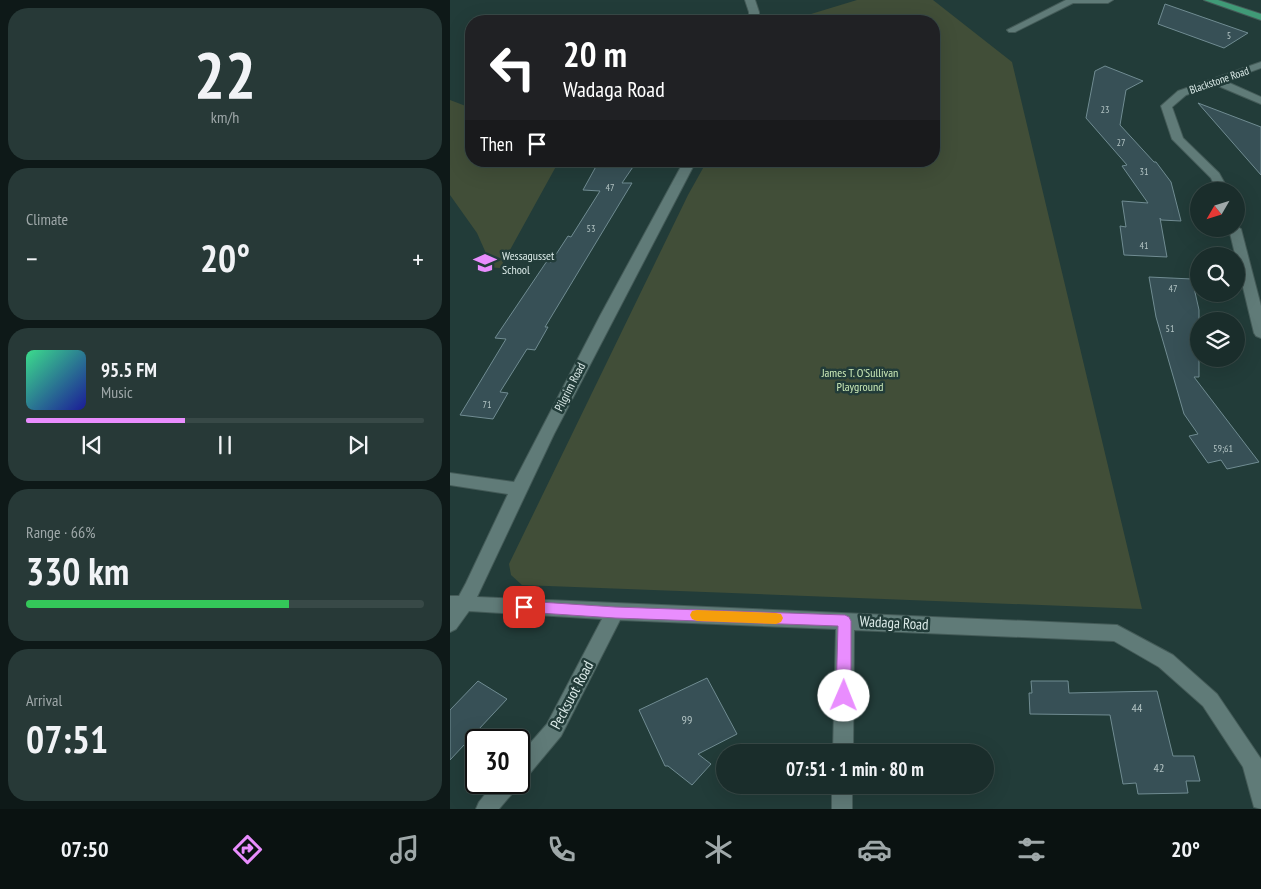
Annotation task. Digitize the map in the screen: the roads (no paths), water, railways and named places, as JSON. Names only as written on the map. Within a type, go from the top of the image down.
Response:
[{"type":"main road","points":[[1209,0],[1261,17]]},
{"type":"street","points":[[750,0],[754,15]]},
{"type":"street","points":[[1012,30],[1071,1],[1078,0]]},
{"type":"street","points":[[1082,0],[1108,0]]},
{"type":"street","name":"Blackstone Road","points":[[1220,182],[1179,140],[1169,121],[1166,106],[1182,93],[1261,65]]},
{"type":"street","points":[[1216,80],[1261,101]]},
{"type":"street","name":"Pilgrim Road","points":[[450,624],[458,603],[620,289],[687,167]]},
{"type":"street","points":[[1237,238],[1261,332]]},
{"type":"street","points":[[450,479],[518,488]]},
{"type":"street","name":"Wadaga Road","points":[[458,603],[615,612],[1117,633],[1166,661],[1210,700],[1256,769],[1261,800]]},
{"type":"street","name":"Pecksuot Road","points":[[530,758],[554,730],[615,612]]},
{"type":"street","points":[[842,744],[845,621]]},
{"type":"street","points":[[486,809],[499,794]]},
{"type":"street","points":[[842,794],[842,809]]},
{"type":"place","name":"Wessagusset School","points":[[485,263]]},
{"type":"park label","name":"James T. O'Sullivan Playground","points":[[860,380]]}]
